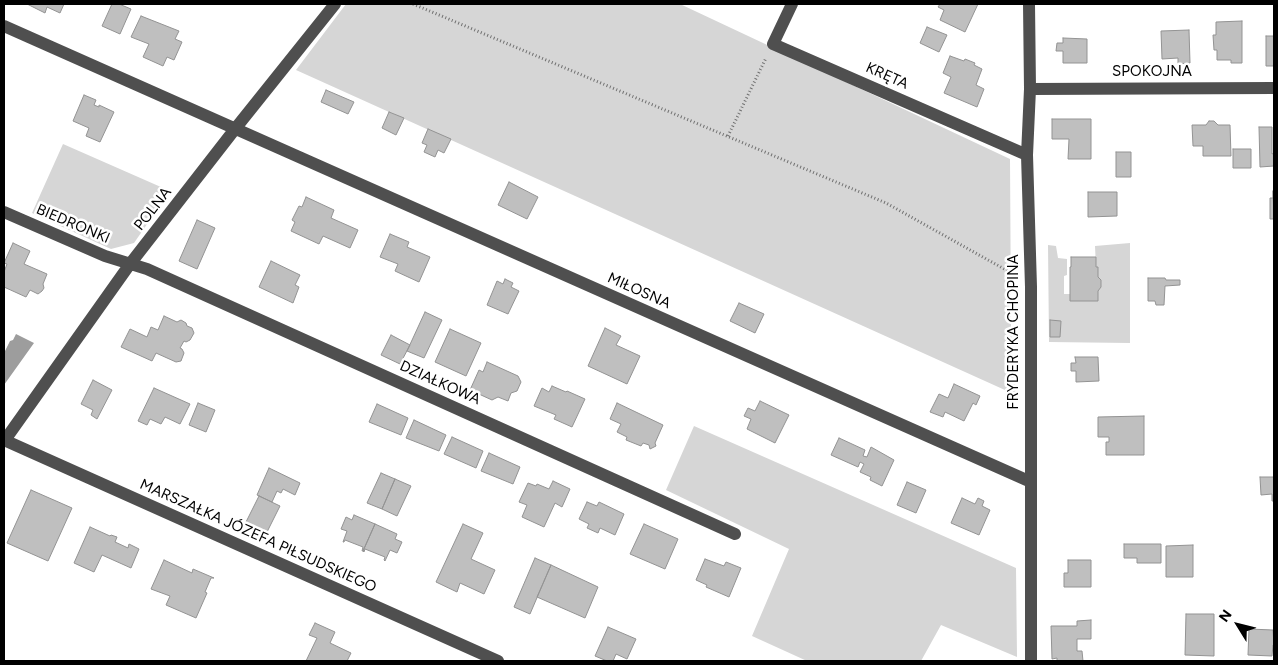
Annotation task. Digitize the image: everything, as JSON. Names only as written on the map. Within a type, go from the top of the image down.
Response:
[{"type":"street","name":"POLNA","points":[[4,440],[130,264],[335,4]]},
{"type":"street","points":[[773,44],[792,4]]},
{"type":"street","name":"FRYDERYKA CHOPINA","points":[[1029,4],[1030,89],[1027,155],[1031,282],[1031,661]]},
{"type":"street","name":"MIŁOSNA","points":[[4,26],[1031,482]]},
{"type":"street","name":"KRĘTA","points":[[773,44],[1027,155]]},
{"type":"street","name":"SPOKOJNA","points":[[1030,89],[1274,88]]},
{"type":"street","name":"BIEDRONKI","points":[[4,212],[106,256],[130,264]]},
{"type":"street","name":"DZIAŁKOWA","points":[[130,264],[165,277],[736,534]]},
{"type":"street","name":"MARSZAŁKA JÓZEFA PIŁSUDSKIEGO","points":[[4,440],[498,661]]},
{"type":"path","points":[[413,4],[886,203],[1026,281],[1031,282]]},
{"type":"path","points":[[728,136],[773,44]]},
{"type":"shaded area","points":[[346,4],[680,4],[1010,159],[1011,328],[1016,395],[296,70]]},
{"type":"shaded area","points":[[63,144],[170,191],[134,243],[111,249],[32,213]]},
{"type":"shaded area","points":[[1130,243],[1130,343],[1049,342],[1048,245],[1056,246],[1058,258],[1067,259],[1067,275],[1064,276],[1064,294],[1070,294],[1070,301],[1098,301],[1101,280],[1098,277],[1098,267],[1096,267],[1095,246]]},
{"type":"shaded area","points":[[16,334],[34,343],[4,385],[4,353]]},
{"type":"shaded area","points":[[694,426],[1016,568],[1017,657],[941,625],[921,661],[807,661],[752,636],[789,549],[666,490]]},
{"type":"building","points":[[27,4],[64,4],[60,13],[47,7],[45,13]]},
{"type":"building","points":[[112,4],[119,4],[131,9],[120,34],[102,26]]},
{"type":"building","points":[[940,4],[978,4],[965,32],[940,20],[944,10],[938,7]]},
{"type":"building","points":[[141,16],[179,31],[175,39],[182,42],[174,60],[167,57],[163,66],[143,57],[149,44],[131,37]]},
{"type":"building","points":[[1242,21],[1242,63],[1231,63],[1231,60],[1217,60],[1217,50],[1214,50],[1213,35],[1216,35],[1216,22]]},
{"type":"building","points":[[927,27],[947,35],[939,52],[920,43]]},
{"type":"building","points":[[1189,30],[1190,63],[1178,64],[1178,58],[1162,59],[1161,31]]},
{"type":"building","points":[[1266,36],[1274,36],[1274,66],[1266,66]]},
{"type":"building","points":[[1063,38],[1087,39],[1087,63],[1063,63],[1063,51],[1056,51],[1057,43],[1063,43]]},
{"type":"building","points":[[950,56],[975,63],[974,65],[982,69],[976,85],[984,89],[977,107],[944,93],[951,77],[943,73]]},
{"type":"building","points":[[326,90],[354,102],[348,114],[321,102]]},
{"type":"building","points":[[84,95],[96,100],[94,105],[99,107],[99,105],[114,112],[100,142],[86,136],[89,128],[73,121]]},
{"type":"building","points":[[389,112],[404,118],[396,135],[382,128]]},
{"type":"building","points":[[1052,119],[1091,119],[1091,159],[1068,159],[1069,139],[1052,139]]},
{"type":"building","points":[[1209,121],[1214,121],[1218,125],[1230,125],[1231,156],[1203,156],[1203,146],[1193,146],[1192,125],[1206,125]]},
{"type":"building","points":[[1259,127],[1272,127],[1274,166],[1260,167]]},
{"type":"building","points":[[428,129],[451,139],[444,153],[438,150],[435,157],[424,152],[427,145],[422,143]]},
{"type":"building","points":[[1233,149],[1251,149],[1251,168],[1233,168]]},
{"type":"building","points":[[1116,152],[1131,152],[1131,177],[1116,177]]},
{"type":"building","points":[[509,182],[538,197],[527,219],[498,205]]},
{"type":"building","points":[[1273,191],[1274,219],[1270,219],[1270,198],[1273,198]]},
{"type":"building","points":[[1088,192],[1117,192],[1117,216],[1088,217]]},
{"type":"building","points":[[306,197],[334,210],[331,218],[358,230],[350,248],[323,236],[319,244],[291,231],[295,222],[292,220],[299,206],[302,207]]},
{"type":"building","points":[[197,220],[215,228],[197,269],[179,261]]},
{"type":"building","points":[[390,234],[409,242],[407,247],[430,257],[419,282],[395,271],[398,264],[380,257]]},
{"type":"building","points":[[13,243],[30,251],[24,264],[47,274],[43,284],[44,288],[38,294],[30,290],[26,297],[4,287],[4,272],[7,264],[4,263]]},
{"type":"building","points":[[1071,257],[1096,257],[1098,277],[1101,280],[1098,301],[1070,301]]},
{"type":"building","points":[[271,261],[300,275],[295,285],[299,287],[293,303],[259,287]]},
{"type":"building","points":[[1148,278],[1180,280],[1180,285],[1165,286],[1164,305],[1156,305],[1155,301],[1148,301]]},
{"type":"building","points":[[505,279],[513,283],[511,287],[519,291],[508,314],[487,305],[497,281],[503,284]]},
{"type":"building","points":[[739,303],[764,314],[755,333],[730,321]]},
{"type":"building","points":[[425,312],[442,320],[424,358],[407,351]]},
{"type":"building","points":[[164,316],[177,322],[181,320],[192,328],[194,333],[190,340],[184,341],[180,348],[184,353],[181,361],[176,362],[156,353],[152,361],[121,347],[130,329],[147,337],[151,327],[158,330]]},
{"type":"building","points":[[1050,320],[1061,321],[1060,337],[1050,337]]},
{"type":"building","points":[[605,328],[621,336],[616,345],[640,356],[627,384],[588,366]]},
{"type":"building","points":[[450,329],[481,343],[466,376],[435,362]]},
{"type":"building","points":[[391,335],[410,345],[400,364],[381,355]]},
{"type":"building","points":[[1075,357],[1098,357],[1099,381],[1076,382],[1076,371],[1071,371],[1071,363],[1076,363]]},
{"type":"building","points":[[487,362],[518,376],[521,382],[517,391],[511,393],[508,401],[498,397],[492,400],[470,390],[479,370],[483,372]]},
{"type":"building","points":[[93,380],[112,390],[97,419],[91,415],[93,410],[81,404]]},
{"type":"building","points":[[954,384],[980,396],[976,405],[973,403],[964,421],[945,412],[943,417],[930,412],[939,394],[948,398]]},
{"type":"building","points":[[552,386],[585,399],[572,427],[554,419],[556,415],[534,406],[542,388],[549,392]]},
{"type":"building","points":[[154,388],[190,404],[180,424],[165,417],[161,424],[150,419],[147,425],[138,421]]},
{"type":"building","points":[[760,401],[789,415],[775,443],[747,429],[751,419],[744,416],[748,408],[755,411]]},
{"type":"building","points":[[198,403],[215,410],[206,432],[189,425]]},
{"type":"building","points":[[617,403],[663,425],[655,443],[656,446],[650,449],[649,445],[643,443],[641,446],[626,440],[627,437],[617,432],[621,424],[610,419]]},
{"type":"building","points":[[377,404],[408,418],[401,435],[369,422]]},
{"type":"building","points":[[1144,416],[1144,455],[1106,455],[1106,442],[1109,442],[1109,437],[1098,437],[1098,417]]},
{"type":"building","points":[[414,420],[446,435],[439,451],[406,438]]},
{"type":"building","points":[[452,437],[483,451],[476,468],[444,454]]},
{"type":"building","points":[[839,438],[865,450],[863,456],[867,457],[871,447],[894,460],[882,486],[870,480],[871,477],[860,472],[864,464],[860,462],[858,467],[831,455]]},
{"type":"building","points":[[489,453],[520,467],[513,484],[481,471]]},
{"type":"building","points":[[269,468],[300,483],[295,495],[283,489],[281,493],[277,491],[272,502],[257,495]]},
{"type":"building","points":[[381,473],[395,479],[382,509],[367,503]]},
{"type":"building","points":[[1260,477],[1274,477],[1274,501],[1272,501],[1272,494],[1261,495]]},
{"type":"building","points":[[395,479],[411,486],[397,516],[382,509]]},
{"type":"building","points":[[553,481],[570,489],[562,507],[555,503],[544,527],[522,517],[527,505],[519,502],[528,483],[536,486],[537,484],[549,489]]},
{"type":"building","points":[[907,482],[926,490],[916,513],[897,505]]},
{"type":"building","points":[[31,490],[72,508],[48,561],[7,543]]},
{"type":"building","points":[[259,496],[280,506],[266,534],[245,524]]},
{"type":"building","points":[[962,498],[975,504],[978,498],[984,501],[982,506],[990,510],[979,535],[951,523]]},
{"type":"building","points":[[587,502],[597,506],[599,502],[624,514],[615,535],[600,528],[598,533],[587,528],[589,524],[579,519]]},
{"type":"building","points":[[354,515],[375,524],[363,551],[363,547],[345,540],[343,542],[347,531],[341,529],[346,517],[352,520]]},
{"type":"building","points":[[375,524],[397,534],[395,539],[402,542],[397,553],[390,550],[385,561],[385,557],[365,549],[363,551]]},
{"type":"building","points":[[463,524],[483,533],[471,559],[495,570],[484,594],[460,583],[457,592],[436,582]]},
{"type":"building","points":[[644,524],[678,539],[665,569],[630,554]]},
{"type":"building","points":[[90,527],[117,537],[115,542],[128,548],[129,544],[139,549],[131,568],[102,555],[94,572],[74,563]]},
{"type":"building","points":[[1124,544],[1161,544],[1161,563],[1137,563],[1137,558],[1124,558]]},
{"type":"building","points":[[1193,545],[1193,577],[1166,577],[1166,546]]},
{"type":"building","points":[[535,558],[551,565],[530,614],[514,607]]},
{"type":"building","points":[[705,559],[724,566],[726,562],[741,568],[729,597],[706,587],[707,585],[696,580]]},
{"type":"building","points":[[164,560],[192,573],[193,569],[214,578],[211,578],[205,592],[207,593],[196,618],[166,605],[170,596],[151,589]]},
{"type":"building","points":[[1068,560],[1091,560],[1091,587],[1064,587],[1064,573],[1068,573]]},
{"type":"building","points":[[551,565],[598,587],[585,618],[537,597]]},
{"type":"building","points":[[1186,614],[1214,614],[1214,656],[1185,655]]},
{"type":"building","points":[[1091,620],[1091,639],[1077,639],[1077,651],[1082,651],[1083,661],[1057,661],[1057,658],[1052,659],[1051,626],[1077,626],[1077,621]]},
{"type":"building","points":[[315,623],[335,632],[330,643],[351,653],[347,661],[306,661],[317,638],[309,635]]},
{"type":"building","points":[[608,627],[636,639],[627,659],[616,654],[613,661],[607,661],[595,656]]},
{"type":"building","points":[[1249,629],[1273,630],[1274,645],[1272,656],[1248,655]]}]
